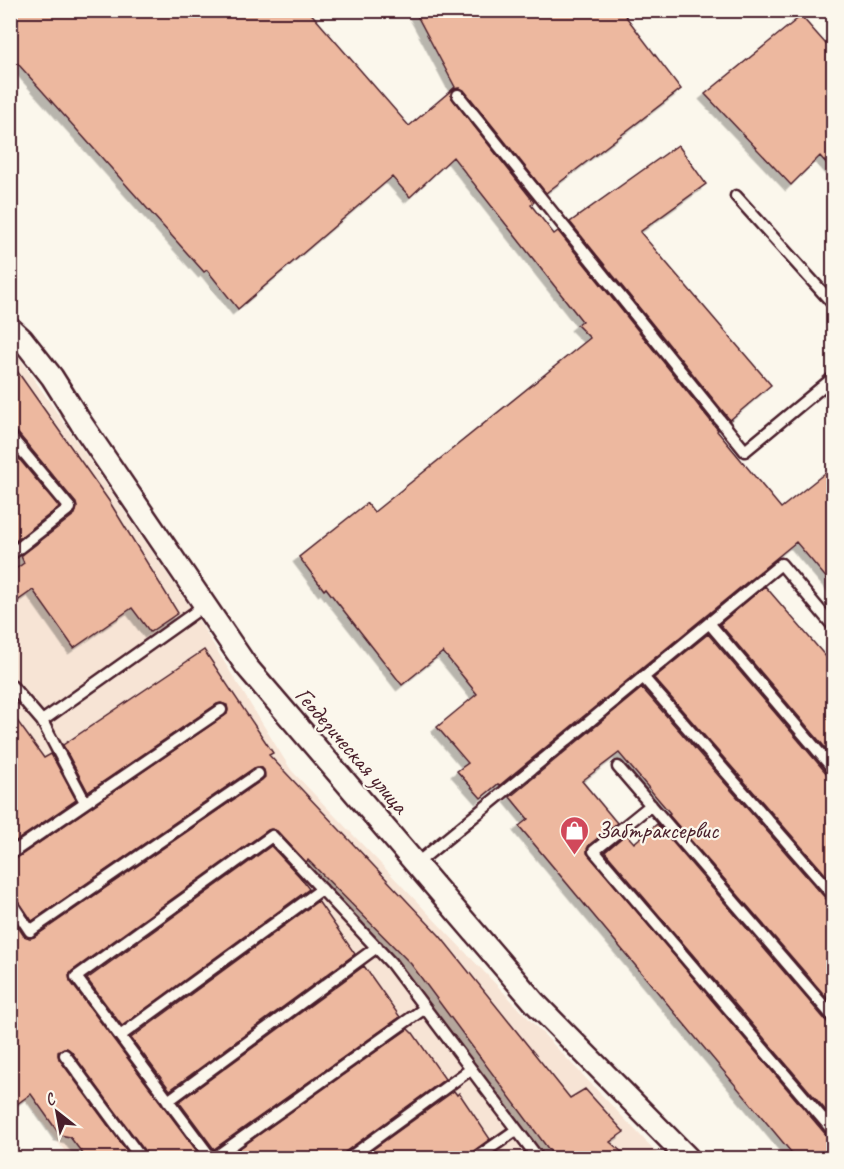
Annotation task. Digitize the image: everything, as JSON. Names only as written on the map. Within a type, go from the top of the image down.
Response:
[{"type":"street","name":"Геодезическая улица","points":[[16,333],[52,377],[247,667],[535,1003],[688,1158]]},
{"type":"lane","points":[[458,95],[745,451],[834,377]]},
{"type":"lane","points":[[736,196],[834,305]]},
{"type":"lane","points":[[10,436],[70,508],[10,555]]},
{"type":"lane","points":[[416,864],[781,564],[834,627]]},
{"type":"lane","points":[[42,721],[194,613],[204,603]]},
{"type":"lane","points":[[709,623],[834,771]]},
{"type":"lane","points":[[643,676],[834,896]]},
{"type":"lane","points":[[10,684],[42,721],[85,802]]},
{"type":"lane","points":[[10,854],[221,710]]},
{"type":"lane","points":[[618,767],[834,1017]]},
{"type":"lane","points":[[10,901],[30,931],[258,774]]},
{"type":"lane","points":[[651,805],[594,851],[834,1132]]},
{"type":"lane","points":[[425,1008],[213,1158],[76,977],[272,836],[391,963],[425,1008],[471,1069],[516,1130],[538,1158]]},
{"type":"lane","points":[[120,1036],[322,889]]},
{"type":"lane","points":[[168,1101],[377,947]]},
{"type":"lane","points":[[65,1055],[141,1158]]},
{"type":"lane","points":[[349,1158],[471,1069]]},
{"type":"lane","points":[[476,1158],[516,1130]]},
{"type":"shaded area","points":[[10,344],[194,613],[291,770],[662,1158],[70,1158],[11,1081]]},
{"type":"building","points":[[10,10],[308,10],[409,126],[455,87],[414,10],[621,10],[681,89],[546,193],[464,90],[454,89],[451,97],[534,202],[531,205],[554,234],[558,231],[781,508],[834,466],[834,587],[796,542],[500,785],[498,784],[481,798],[457,771],[468,763],[437,727],[477,694],[443,652],[402,685],[299,557],[367,503],[374,512],[590,338],[577,325],[582,321],[453,157],[410,197],[392,177],[238,309],[207,270],[204,272],[10,55]]},
{"type":"building","points":[[801,16],[834,53],[834,172],[820,156],[791,185],[705,94]]},
{"type":"building","points":[[678,145],[706,184],[640,232],[771,385],[730,420],[570,222]]},
{"type":"building","points":[[10,361],[109,501],[178,613],[150,632],[132,608],[74,648],[33,590],[10,606],[10,573],[24,563],[21,556],[75,514],[77,507],[16,431],[10,429]]},
{"type":"building","points":[[10,448],[59,507],[13,543],[10,538]]},
{"type":"building","points":[[765,586],[834,666],[834,758],[720,624]]},
{"type":"building","points":[[708,634],[828,775],[834,777],[834,884],[654,678]]},
{"type":"building","points":[[204,650],[273,753],[269,755],[440,936],[570,1098],[585,1089],[624,1132],[610,1142],[629,1158],[555,1158],[411,964],[308,860],[306,862],[277,831],[271,829],[69,975],[70,981],[202,1158],[148,1158],[67,1048],[58,1052],[59,1059],[132,1158],[86,1158],[70,1137],[60,1135],[31,1094],[10,1109],[10,915],[24,936],[34,937],[265,777],[262,768],[254,768],[32,921],[16,897],[10,894],[10,861],[227,714],[227,705],[217,704],[88,792],[63,745]]},
{"type":"building","points":[[642,688],[828,901],[834,903],[834,1006],[668,814],[670,813],[619,753],[582,781],[617,823],[589,845],[587,853],[828,1137],[834,1139],[834,1158],[796,1158],[519,826],[528,819],[510,797]]},
{"type":"building","points":[[10,711],[44,758],[51,754],[76,800],[10,845]]},
{"type":"building","points":[[657,824],[828,1023],[834,1025],[834,1120],[605,852],[626,834],[634,843]]},
{"type":"building","points":[[271,846],[309,889],[122,1026],[87,979]]},
{"type":"building","points":[[318,901],[355,954],[170,1090],[131,1038]]},
{"type":"building","points":[[364,966],[400,1017],[214,1149],[179,1102]]},
{"type":"building","points":[[408,1029],[445,1079],[345,1152],[342,1158],[226,1158]]},
{"type":"building","points":[[454,1091],[457,1095],[459,1093],[490,1139],[472,1152],[469,1158],[361,1158]]},
{"type":"place","name":"Забтраксервис","points":[[575,856]]}]
